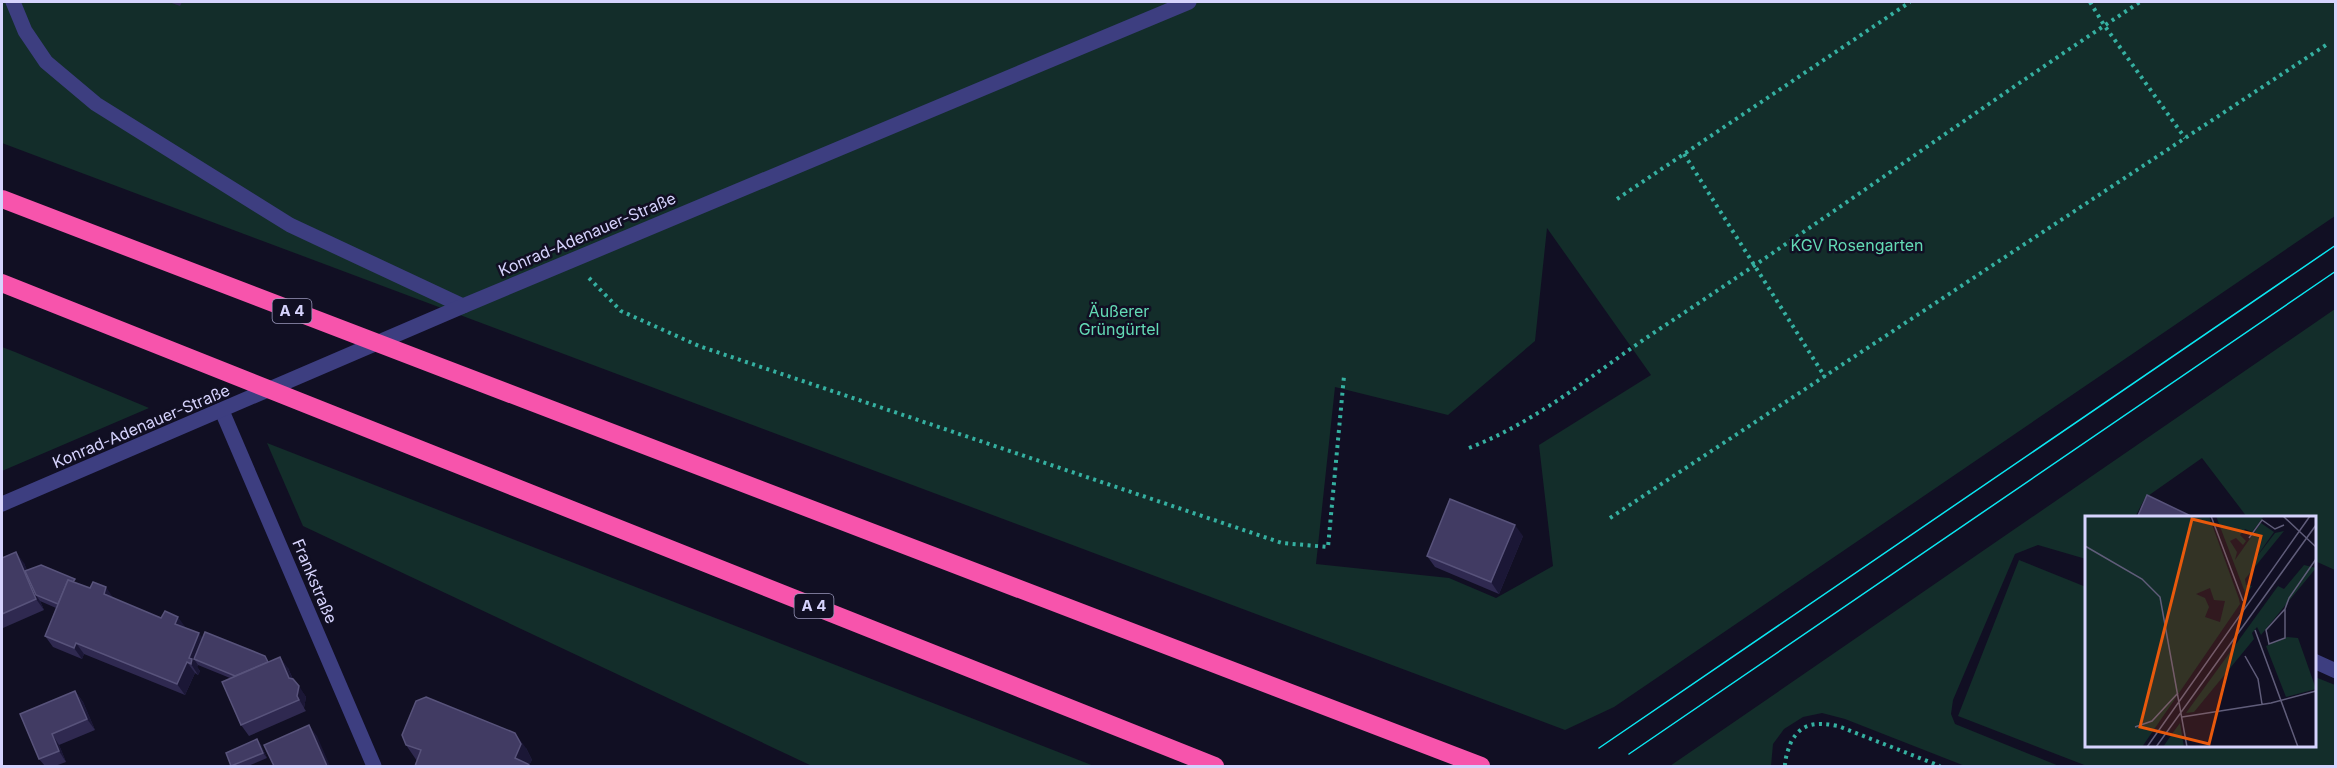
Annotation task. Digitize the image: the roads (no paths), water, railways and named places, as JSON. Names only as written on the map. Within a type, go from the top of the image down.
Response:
[{"type":"highway","name":"A 4","points":[[2,200],[1481,766]]},
{"type":"highway","name":"A 4","points":[[3,283],[1215,766]]},
{"type":"street","points":[[13,2],[25,31],[46,62],[96,104],[290,225],[463,306]]},
{"type":"street","name":"Konrad-Adenauer-Straße","points":[[2,504],[463,306],[1189,2]]},
{"type":"street","name":"Frankstraße","points":[[222,411],[374,766]]},
{"type":"street","points":[[2316,662],[2336,671]]},
{"type":"tram line","points":[[1599,748],[2336,245]]},
{"type":"tram line","points":[[1629,754],[2336,271]]},
{"type":"park label","name":"KGV Rosengarten","points":[[1857,245]]},
{"type":"park label","name":"Äußerer Grüngürtel","points":[[1119,320]]}]
